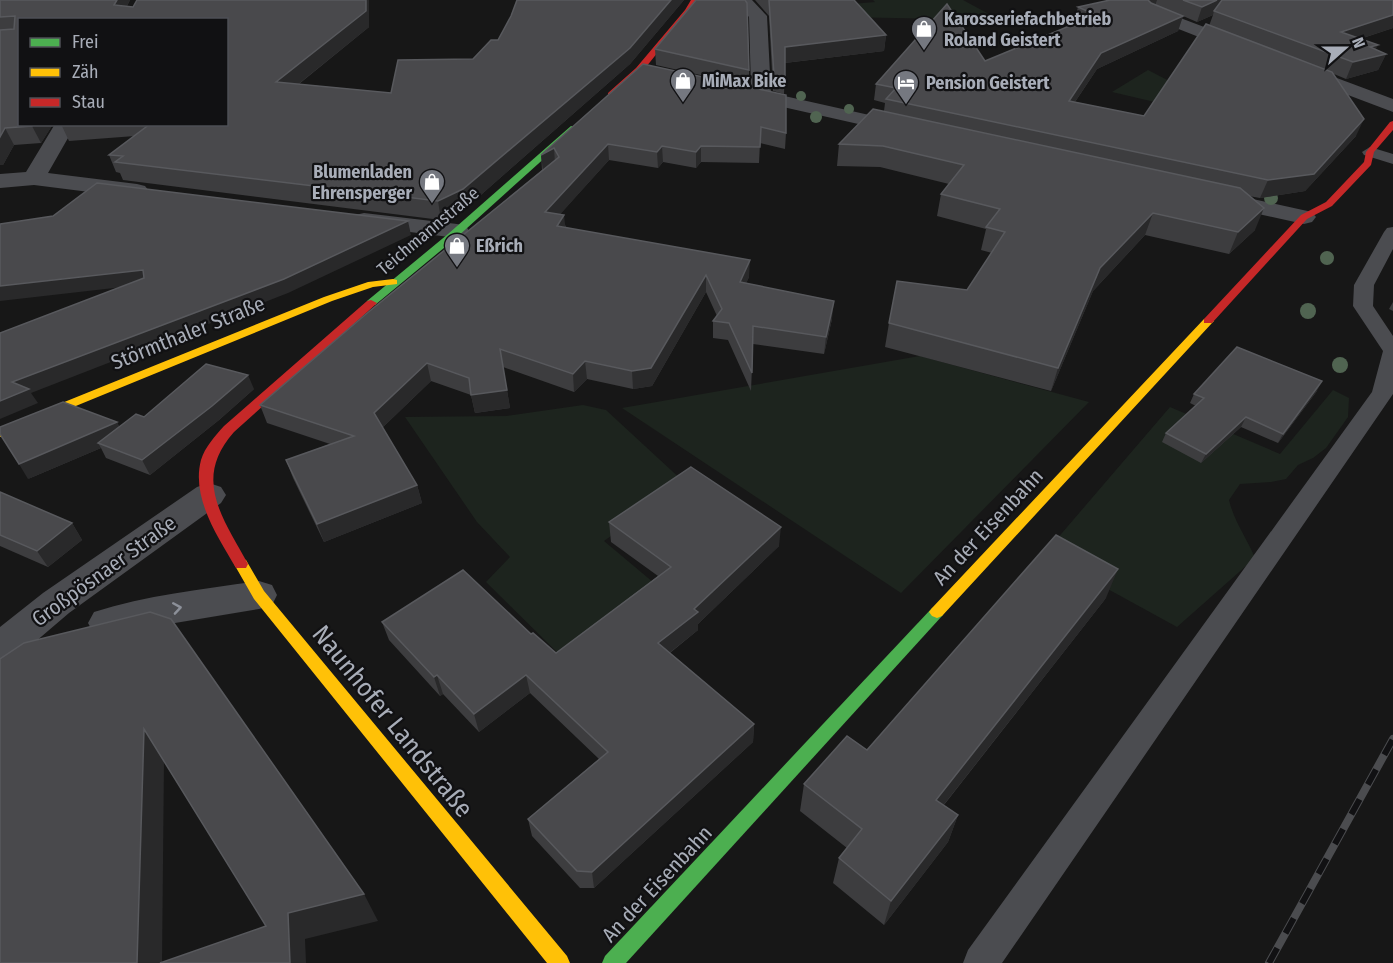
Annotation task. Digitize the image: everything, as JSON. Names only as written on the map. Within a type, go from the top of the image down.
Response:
[{"type":"street","points":[[604,101],[639,70],[688,11],[694,0]]},
{"type":"street","points":[[742,0],[758,16],[761,96]]},
{"type":"street","points":[[1154,13],[1258,54]]},
{"type":"street","points":[[1290,66],[1393,106]]},
{"type":"street","points":[[639,70],[661,75]]},
{"type":"street","points":[[717,87],[923,132]]},
{"type":"street","name":"Teichmannstraße","points":[[209,495],[205,483],[212,448],[229,429],[395,281],[457,231],[587,116]]},
{"type":"street","name":"An der Eisenbahn","points":[[612,963],[1304,217],[1329,204],[1368,163],[1370,152],[1393,124]]},
{"type":"street","points":[[34,178],[65,126]]},
{"type":"street","points":[[0,181],[34,178],[163,194]]},
{"type":"street","points":[[1200,194],[1304,217]]},
{"type":"street","points":[[339,216],[457,231]]},
{"type":"street","name":"Störmthaler Straße","points":[[0,433],[327,299],[372,284],[395,281]]},
{"type":"street","name":"Naunhofer Landstraße","points":[[209,495],[231,547],[259,595],[560,963]]},
{"type":"street","name":"Großpösnaer Straße","points":[[0,649],[56,603],[209,495]]},
{"type":"street","name":"Großpösnaer Straße","points":[[0,658],[56,636],[151,612],[259,595]]},
{"type":"lane","points":[[1370,152],[1393,159]]},
{"type":"lane","points":[[981,963],[1383,393],[1393,351],[1363,306],[1364,285],[1393,232]]},
{"type":"shaded area","points":[[873,0],[963,0],[1000,20],[841,17],[827,6],[875,2]]},
{"type":"shaded area","points":[[1148,70],[1177,85],[1159,103],[1112,92]]},
{"type":"shaded area","points":[[920,356],[1089,402],[901,593],[622,408]]},
{"type":"shaded area","points":[[1333,390],[1349,398],[1348,417],[1326,448],[1313,458],[1298,465],[1286,479],[1240,484],[1229,500],[1234,516],[1255,558],[1177,627],[1044,554],[1170,407],[1280,454]]},
{"type":"shaded area","points":[[583,405],[606,410],[685,483],[604,541],[660,588],[566,661],[486,582],[510,557],[477,522],[405,417],[506,416]]},
{"type":"building","points":[[0,0],[117,0],[114,5],[133,7],[137,0],[366,0],[366,11],[276,82],[391,93],[398,60],[473,59],[491,40],[498,40],[517,0],[671,0],[630,48],[463,189],[438,201],[115,162],[123,156],[109,155],[147,126],[228,126],[228,18],[18,18],[18,126],[32,126],[5,128],[0,137],[0,30],[14,29],[15,16],[0,17]]},
{"type":"building","points":[[696,0],[745,0],[747,3],[749,70],[655,49]]},
{"type":"building","points":[[769,0],[854,0],[886,35],[785,47],[785,77],[774,75]]},
{"type":"building","points":[[1110,0],[1148,0],[1183,16],[1101,53],[1069,101],[1144,116],[1206,24],[1332,72],[1364,119],[1314,174],[1268,180],[886,99],[896,88],[876,84],[947,4],[985,61],[1096,15],[1078,7]]},
{"type":"building","points":[[1183,0],[1217,0],[1202,7]]},
{"type":"building","points":[[1222,0],[1393,0],[1393,15],[1341,32],[1378,45],[1370,47],[1386,54],[1353,62],[1214,11]]},
{"type":"building","points":[[643,64],[786,95],[786,133],[761,127],[760,147],[701,146],[696,152],[662,146],[657,152],[608,144],[545,212],[564,215],[557,226],[750,260],[740,282],[834,301],[826,337],[753,326],[752,373],[729,323],[713,321],[722,309],[706,275],[651,368],[632,371],[585,361],[573,374],[500,349],[507,390],[471,395],[469,378],[427,363],[374,413],[417,485],[317,524],[286,460],[354,436],[260,405],[366,314],[559,157],[554,148],[541,155]]},
{"type":"building","points":[[873,109],[1240,188],[1264,208],[1238,232],[1153,213],[1100,268],[1058,368],[889,323],[897,281],[967,290],[1005,232],[986,227],[1000,209],[941,194],[964,165],[883,146],[839,144]]},
{"type":"building","points":[[97,183],[408,221],[284,279],[12,382],[29,389],[0,401],[0,333],[144,278],[143,270],[0,286],[0,224],[53,216]]},
{"type":"building","points":[[1237,347],[1322,381],[1283,434],[1246,417],[1206,454],[1166,433],[1204,398],[1194,394]]},
{"type":"building","points":[[206,364],[248,375],[142,460],[98,443],[136,414],[144,417]]},
{"type":"building","points":[[63,402],[117,422],[19,464],[0,434],[0,427]]},
{"type":"building","points":[[691,467],[781,527],[694,609],[698,612],[658,643],[754,724],[592,872],[577,871],[528,819],[608,752],[526,675],[474,714],[437,675],[434,677],[382,622],[463,570],[531,634],[533,633],[556,653],[671,567],[609,522]]},
{"type":"building","points":[[0,492],[72,523],[37,551],[0,535]]},
{"type":"building","points":[[1056,535],[1118,569],[936,800],[958,815],[891,901],[839,858],[862,829],[804,784],[847,736],[867,750]]},
{"type":"building","points":[[150,612],[171,619],[364,894],[288,913],[290,963],[160,963],[266,926],[144,729],[137,963],[0,963],[0,659],[24,643]]},
{"type":"railway","points":[[1269,963],[1393,739]]},
{"type":"traffic: fast","points":[[371,303],[452,236],[574,128]]},
{"type":"traffic: fast","points":[[612,963],[937,612]]},
{"type":"traffic: slow","points":[[0,433],[328,299],[372,284],[393,282]]},
{"type":"traffic: slow","points":[[937,612],[1208,321]]},
{"type":"traffic: slow","points":[[241,564],[259,595],[560,963]]},
{"type":"traffic: jam","points":[[611,95],[639,70],[688,11],[694,0]]},
{"type":"traffic: jam","points":[[1208,321],[1304,217],[1329,204],[1368,163],[1370,152],[1393,124]]},
{"type":"traffic: jam","points":[[241,564],[221,528],[210,500],[206,473],[212,451],[229,429],[371,303]]},
{"type":"place","name":"Karosseriefachbetrieb Roland Geistert","points":[[924,52]]},
{"type":"place","name":"MiMax Bike","points":[[683,104]]},
{"type":"place","name":"Pension Geistert","points":[[906,106]]},
{"type":"place","name":"Blumenladen Ehrensperger","points":[[432,205]]},
{"type":"place","name":"Eßrich","points":[[457,269]]}]
